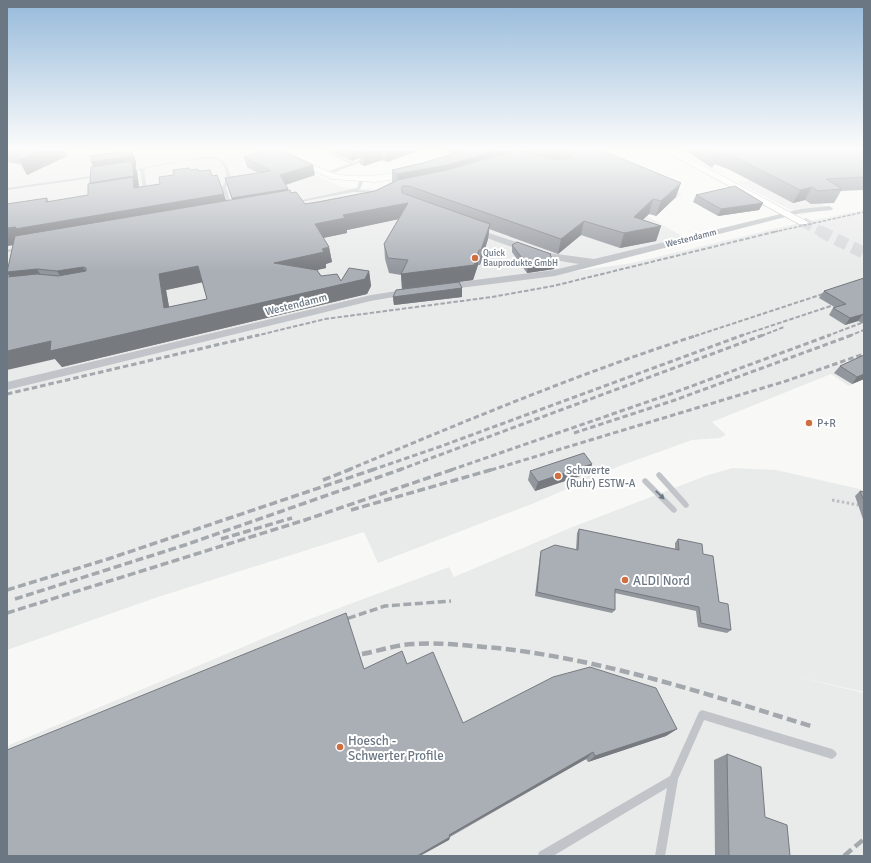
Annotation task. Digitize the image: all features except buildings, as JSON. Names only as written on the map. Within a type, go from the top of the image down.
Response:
[{"type":"street","points":[[743,190],[803,222]]},
{"type":"street","name":"Westendamm","points":[[434,289],[555,273],[788,214],[829,208]]},
{"type":"street","name":"Westendamm","points":[[465,227],[551,257],[572,262],[594,262]]},
{"type":"street","name":"Westendamm","points":[[7,386],[371,298],[419,291]]},
{"type":"lane","points":[[225,190],[233,212]]},
{"type":"lane","points":[[290,202],[352,190]]},
{"type":"lane","points":[[357,190],[384,192]]},
{"type":"lane","points":[[7,251],[21,249]]},
{"type":"lane","points":[[12,258],[14,250]]},
{"type":"lane","points":[[659,475],[686,505]]},
{"type":"lane","points":[[645,481],[674,510]]},
{"type":"lane","points":[[660,856],[673,780],[702,715],[832,754]]},
{"type":"lane","points":[[543,856],[673,780]]},
{"type":"path","points":[[832,500],[858,505]]},
{"type":"shaded area","points":[[7,190],[673,190],[682,194],[647,216],[684,237],[558,270],[402,290],[7,385]]},
{"type":"shaded area","points":[[753,190],[798,190],[828,208],[801,215]]},
{"type":"shaded area","points":[[864,210],[864,379],[849,386],[831,374],[712,422],[726,435],[720,438],[692,440],[617,467],[537,502],[378,563],[364,532],[158,597],[7,650],[7,387],[372,301],[632,263],[803,222]]},
{"type":"shaded area","points":[[733,468],[776,470],[864,490],[864,692],[794,676],[864,693],[864,856],[7,856],[7,746],[307,620],[449,567],[454,577],[570,528],[708,475]]},
{"type":"tunnel","points":[[803,222],[822,232]]},
{"type":"tunnel","points":[[822,232],[864,253]]},
{"type":"railway","points":[[774,232],[864,212]]},
{"type":"railway","points":[[255,336],[325,319],[492,297],[553,286],[778,231]]},
{"type":"railway","points":[[697,335],[832,291]]},
{"type":"railway","points":[[743,335],[864,295]]},
{"type":"railway","points":[[827,336],[864,322]]},
{"type":"railway","points":[[761,336],[784,327]]},
{"type":"railway","points":[[849,336],[864,330]]},
{"type":"railway","points":[[7,394],[259,335]]},
{"type":"railway","points":[[348,470],[478,416],[610,365],[697,335]]},
{"type":"railway","points":[[372,470],[439,447],[743,335]]},
{"type":"railway","points":[[399,470],[763,335]]},
{"type":"railway","points":[[451,470],[673,393],[830,335]]},
{"type":"railway","points":[[574,433],[675,400],[852,335]]},
{"type":"railway","points":[[491,470],[786,381],[864,354]]},
{"type":"railway","points":[[323,480],[351,469]]},
{"type":"railway","points":[[7,590],[108,559],[375,469]]},
{"type":"railway","points":[[15,599],[185,545],[402,469]]},
{"type":"railway","points":[[7,613],[305,520],[454,469]]},
{"type":"railway","points":[[351,510],[494,469]]},
{"type":"railway","points":[[221,539],[292,518]]},
{"type":"railway","points":[[337,622],[385,606],[451,601]]},
{"type":"railway","points":[[362,654],[413,644],[455,644],[538,654],[578,661],[657,680],[814,727]]},
{"type":"railway","points":[[844,856],[864,839]]},
{"type":"place","name":"Quick Bauprodukte GmbH","points":[[475,258]]},
{"type":"place","name":"P+R","points":[[809,423]]},
{"type":"place","name":"Schwerte (Ruhr) ESTW-A","points":[[558,476]]},
{"type":"place","name":"ALDI Nord","points":[[625,580]]},
{"type":"place","name":"Hoesch - Schwerter Profile","points":[[340,747]]}]
